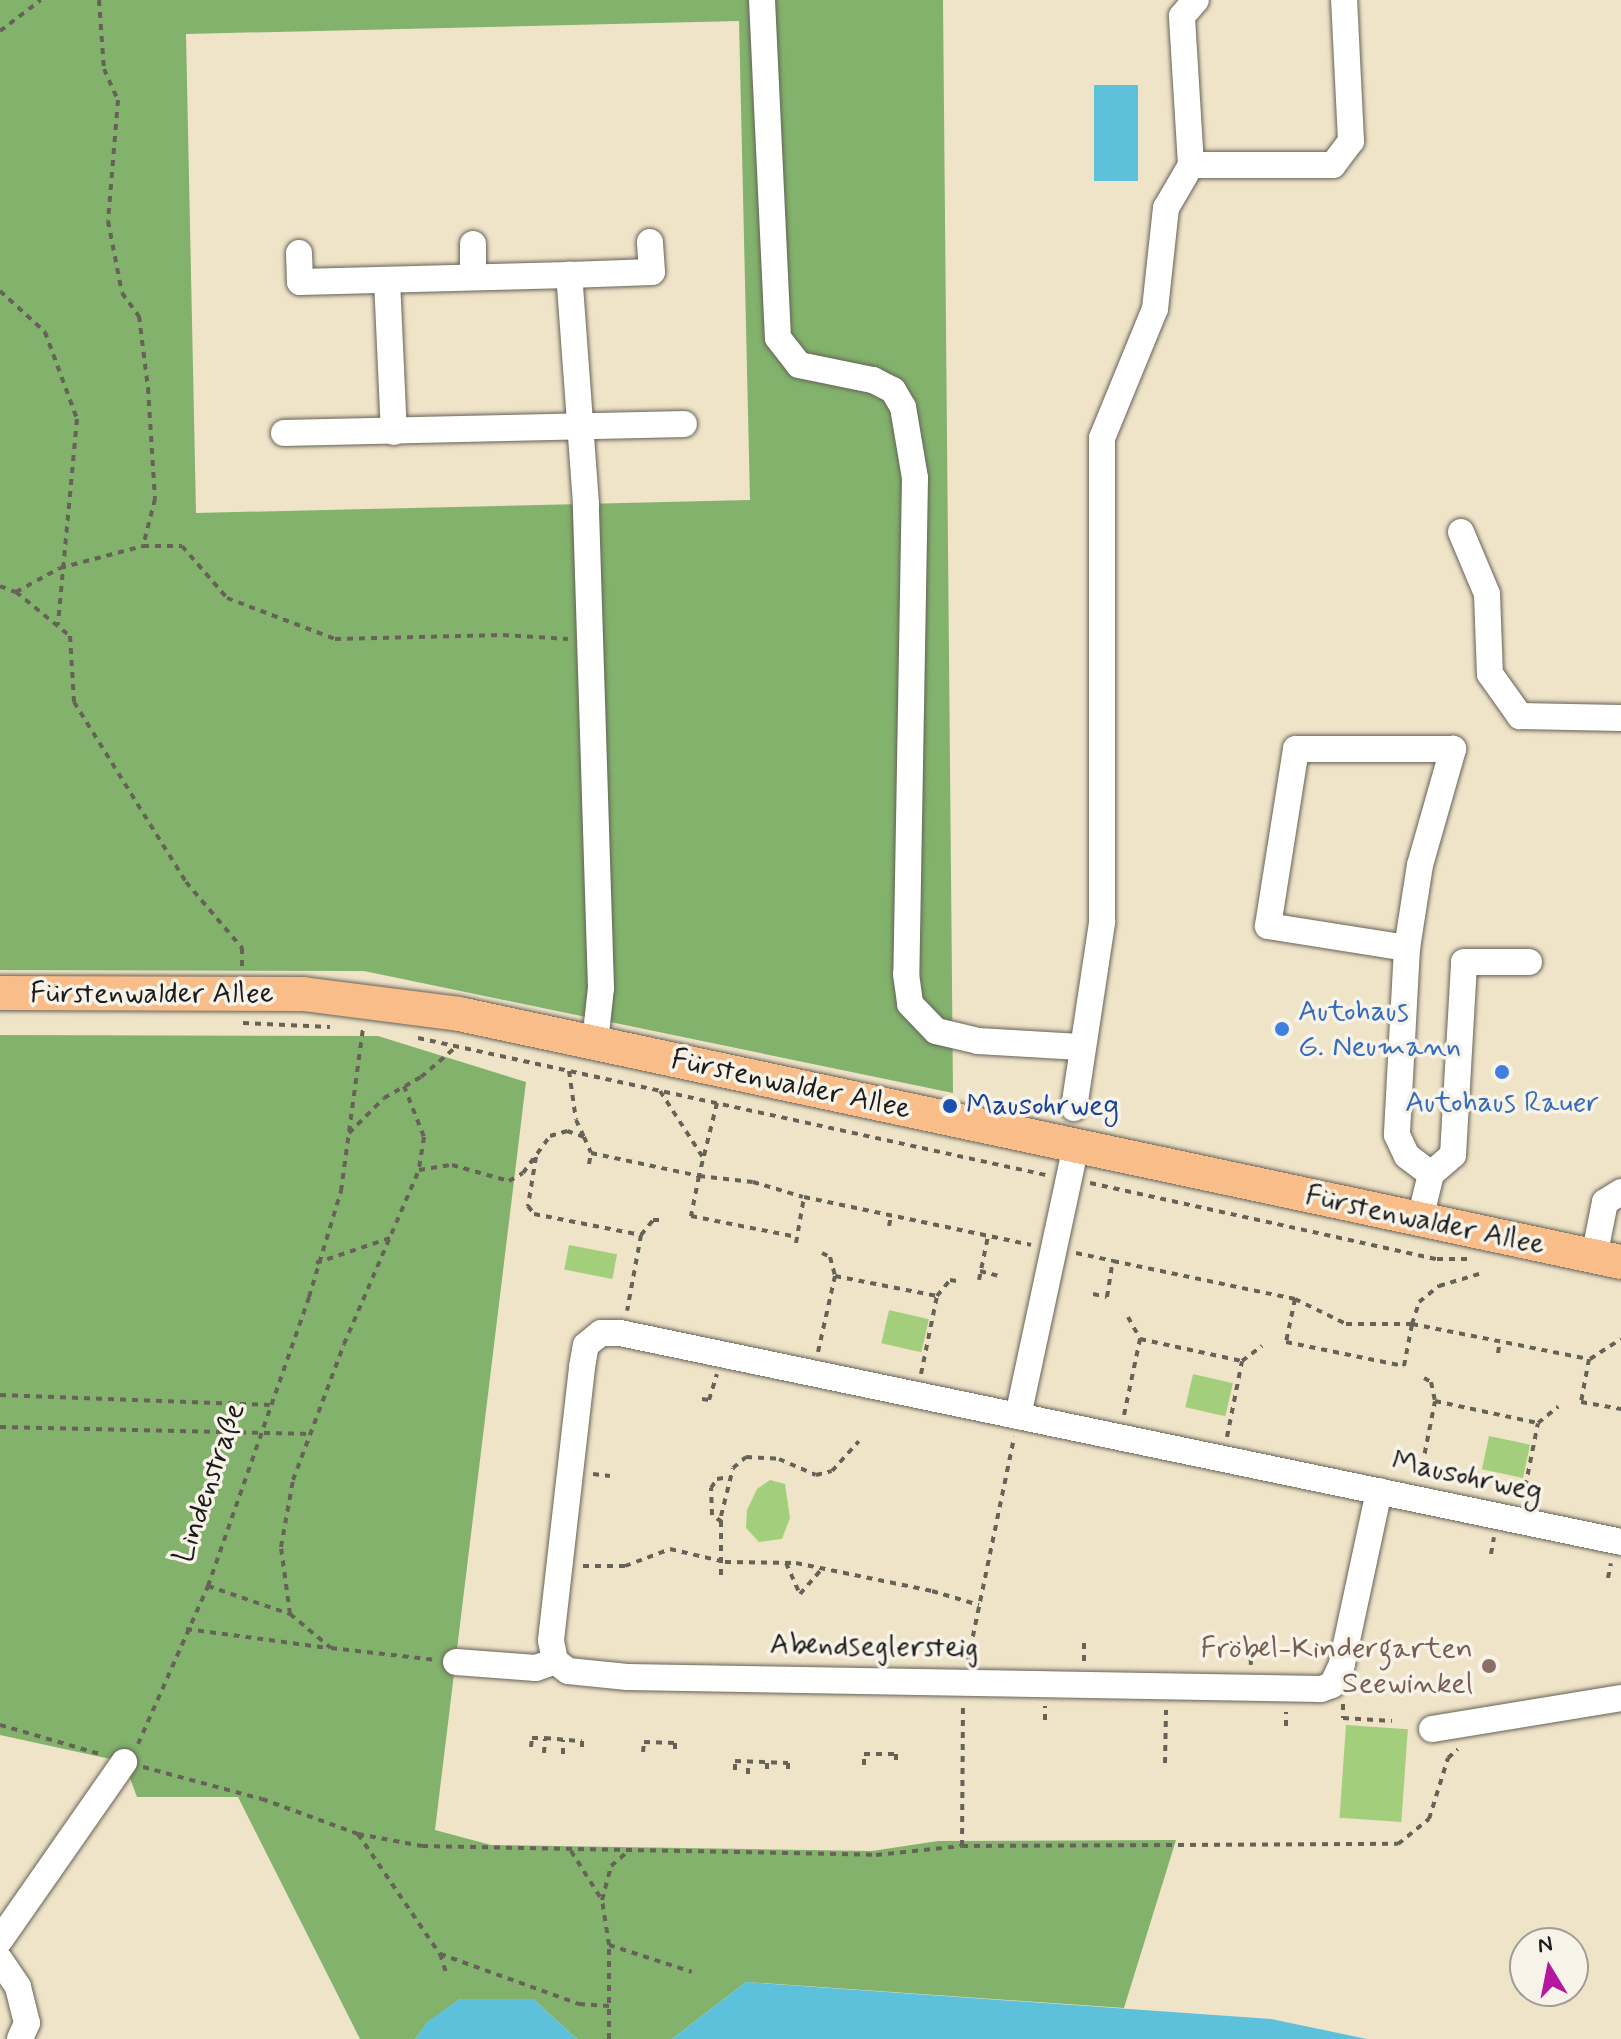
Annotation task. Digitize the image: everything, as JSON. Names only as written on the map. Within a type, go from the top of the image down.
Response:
[{"type":"main road","name":"Fürstenwalder Allee","points":[[0,993],[257,993],[362,1021],[595,1042],[1607,1259]]},
{"type":"street","points":[[762,0],[778,338],[799,365],[873,380],[893,390],[903,407],[915,478],[906,974],[910,1004],[936,1031],[978,1041],[1080,1047]]},
{"type":"street","points":[[1191,165],[1333,165],[1351,141],[1344,0]]},
{"type":"street","points":[[1074,1108],[1080,1047],[1102,922],[1102,438],[1155,309],[1166,208],[1191,165],[1182,16],[1193,1]]},
{"type":"street","points":[[299,253],[300,282],[569,275],[652,272],[650,242]]},
{"type":"street","points":[[473,244],[473,277]]},
{"type":"street","points":[[569,275],[590,641],[601,988],[595,1042]]},
{"type":"street","points":[[387,280],[394,432]]},
{"type":"street","points":[[284,433],[580,429],[684,424]]},
{"type":"street","points":[[1461,532],[1487,594],[1490,674],[1520,716],[1621,718]]},
{"type":"street","points":[[1407,948],[1268,926],[1296,749],[1453,749],[1420,865],[1407,948],[1397,1135],[1407,1156],[1431,1174]]},
{"type":"street","points":[[1420,1219],[1431,1174],[1453,1155],[1464,962],[1529,962]]},
{"type":"street","points":[[1017,1422],[1076,1146]]},
{"type":"street","points":[[1607,1259],[1605,1202],[1621,1192]]},
{"type":"street","points":[[456,1662],[536,1668],[555,1661],[553,1618],[586,1345],[616,1326]]},
{"type":"street","name":"Mausohrweg","points":[[616,1326],[919,1384],[1017,1422],[1119,1437],[1379,1491],[1418,1488],[1512,1516],[1621,1542]]},
{"type":"street","name":"Abendseglersteig","points":[[555,1661],[568,1671],[627,1677],[1332,1685],[1342,1664],[1379,1491]]},
{"type":"street","points":[[1432,1729],[1621,1698]]},
{"type":"street","points":[[0,1940],[124,1762]]},
{"type":"street","points":[[0,1960],[18,1987],[27,2023],[20,2039]]},
{"type":"path","points":[[0,31],[41,0]]},
{"type":"path","points":[[99,0],[104,69],[118,100],[108,221],[122,293],[139,316],[148,388],[155,499],[143,546]]},
{"type":"path","points":[[0,291],[45,332],[77,419],[60,568],[58,625]]},
{"type":"path","points":[[16,592],[60,568],[143,546],[182,546],[227,598],[335,639],[503,635],[590,641]]},
{"type":"path","points":[[0,586],[16,592],[70,636],[74,702],[186,882],[242,948],[242,976]]},
{"type":"path","name":"Lindenstraße","points":[[124,1762],[145,1735],[186,1629],[208,1586],[341,1191],[362,1021]]},
{"type":"path","points":[[239,1023],[332,1027]]},
{"type":"path","points":[[411,1037],[1001,1165]]},
{"type":"path","points":[[347,1135],[404,1086],[457,1047]]},
{"type":"path","points":[[569,1071],[576,1120],[591,1153],[589,1164]]},
{"type":"path","points":[[290,1614],[281,1547],[293,1480],[344,1344],[393,1237],[419,1170],[424,1137],[404,1086]]},
{"type":"path","points":[[660,1090],[704,1159]]},
{"type":"path","points":[[717,1103],[690,1218],[796,1240],[804,1197]]},
{"type":"path","points":[[419,1170],[452,1165],[509,1181],[536,1156],[550,1136],[567,1131],[584,1137]]},
{"type":"path","points":[[591,1153],[699,1176],[753,1182],[804,1197],[1038,1246]]},
{"type":"path","points":[[536,1156],[528,1206],[534,1214],[641,1235]]},
{"type":"path","points":[[1149,1195],[1437,1259]]},
{"type":"path","points":[[889,1226],[891,1216]]},
{"type":"path","points":[[616,1326],[641,1235],[653,1220],[661,1220]]},
{"type":"path","points":[[979,1280],[988,1236]]},
{"type":"path","points":[[316,1263],[393,1237]]},
{"type":"path","points":[[1068,1252],[1295,1299],[1346,1324],[1412,1324],[1589,1359],[1621,1339]]},
{"type":"path","points":[[816,1362],[835,1276],[830,1257],[822,1253]]},
{"type":"path","points":[[1105,1307],[1113,1261]]},
{"type":"path","points":[[980,1271],[999,1276]]},
{"type":"path","points":[[1295,1299],[1286,1343],[1404,1368],[1419,1302],[1439,1286],[1479,1274]]},
{"type":"path","points":[[835,1276],[937,1296]]},
{"type":"path","points":[[919,1384],[937,1296],[950,1280],[957,1281]]},
{"type":"path","points":[[1093,1294],[1107,1297]]},
{"type":"path","points":[[1119,1437],[1140,1339],[1128,1317]]},
{"type":"path","points":[[1140,1339],[1242,1361]]},
{"type":"path","points":[[1498,1353],[1500,1341]]},
{"type":"path","points":[[1223,1458],[1242,1361],[1262,1346]]},
{"type":"path","points":[[1589,1359],[1581,1404],[1621,1409]]},
{"type":"path","points":[[702,1399],[709,1400],[720,1367]]},
{"type":"path","points":[[1418,1488],[1435,1401],[1431,1382],[1424,1378]]},
{"type":"path","points":[[0,1395],[270,1405]]},
{"type":"path","points":[[1435,1401],[1538,1423]]},
{"type":"path","points":[[1491,1554],[1512,1516],[1538,1423],[1558,1407]]},
{"type":"path","points":[[962,1846],[964,1680],[1017,1422]]},
{"type":"path","points":[[0,1427],[312,1434]]},
{"type":"path","points":[[721,1575],[725,1562],[722,1522],[733,1468],[746,1457],[779,1459],[816,1475],[832,1471],[859,1441]]},
{"type":"path","points":[[592,1474],[610,1476]]},
{"type":"path","points":[[722,1522],[712,1515],[711,1488],[717,1479],[730,1477]]},
{"type":"path","points":[[580,1566],[625,1566],[670,1549],[725,1562],[786,1563],[822,1569],[979,1605]]},
{"type":"path","points":[[786,1563],[800,1594],[822,1569]]},
{"type":"path","points":[[208,1586],[290,1614],[331,1648]]},
{"type":"path","points":[[186,1629],[456,1662]]},
{"type":"path","points":[[1084,1643],[1084,1663]]},
{"type":"path","points":[[1250,1647],[1251,1667]]},
{"type":"path","points":[[1165,1763],[1167,1696]]},
{"type":"path","points":[[1343,1701],[1343,1718],[1392,1721]]},
{"type":"path","points":[[0,1725],[262,1799],[358,1834],[422,1846],[876,1855],[962,1846],[1398,1844],[1429,1819],[1448,1758],[1461,1747]]},
{"type":"path","points":[[531,1747],[532,1738],[545,1738],[582,1741],[582,1750]]},
{"type":"path","points":[[544,1753],[545,1738]]},
{"type":"path","points":[[563,1740],[563,1754]]},
{"type":"path","points":[[643,1752],[644,1742],[675,1743],[675,1753]]},
{"type":"path","points":[[657,1743],[657,1753]]},
{"type":"path","points":[[864,1765],[864,1754],[896,1754],[896,1765]]},
{"type":"path","points":[[878,1754],[878,1765]]},
{"type":"path","points":[[735,1770],[735,1761],[788,1763],[788,1770]]},
{"type":"path","points":[[748,1762],[748,1774]]},
{"type":"path","points":[[767,1763],[767,1774]]},
{"type":"path","points":[[358,1834],[419,1930],[440,1954],[447,1975]]},
{"type":"path","points":[[571,1850],[602,1900],[609,1945],[609,2039]]},
{"type":"path","points":[[602,1900],[611,1866],[629,1850]]},
{"type":"path","points":[[609,1945],[692,1972]]},
{"type":"path","points":[[440,1954],[579,2004],[609,2006]]},
{"type":"green space","points":[[0,0],[943,0],[953,1093],[364,971],[0,970]],"holes":[[[739,21],[750,500],[196,513],[186,34]]]},
{"type":"green space","points":[[0,1035],[378,1036],[526,1082],[435,1830],[491,1845],[872,1851],[938,1841],[1176,1840],[1124,2008],[746,1982],[672,2039],[577,2039],[533,1999],[460,1999],[428,2022],[415,2039],[360,2039],[238,1797],[137,1797],[124,1762],[0,1735]]},
{"type":"green space","points":[[569,1245],[617,1254],[612,1279],[564,1270]]},
{"type":"green space","points":[[889,1310],[929,1319],[921,1352],[881,1343]]},
{"type":"green space","points":[[1193,1374],[1233,1383],[1225,1416],[1185,1407]]},
{"type":"green space","points":[[1489,1436],[1530,1445],[1523,1478],[1482,1469]]},
{"type":"green space","points":[[770,1480],[785,1484],[790,1518],[782,1539],[759,1542],[746,1528],[747,1510],[757,1489]]},
{"type":"green space","points":[[1346,1725],[1408,1729],[1401,1822],[1340,1818]]},
{"type":"water","points":[[1094,85],[1138,85],[1138,181],[1094,181]]},
{"type":"water","points":[[746,1982],[1271,2019],[1367,2039],[672,2039]]},
{"type":"water","points":[[460,1999],[533,1999],[577,2039],[415,2039],[427,2022]]},
{"type":"place","name":"Autohaus G. Neumann","points":[[1282,1029]]},
{"type":"place","name":"Autohaus Rauer","points":[[1502,1072]]},
{"type":"place","name":"Mausohrweg","points":[[950,1106]]},
{"type":"place","name":"Fröbel-Kindergarten Seewinkel","points":[[1489,1666]]}]
